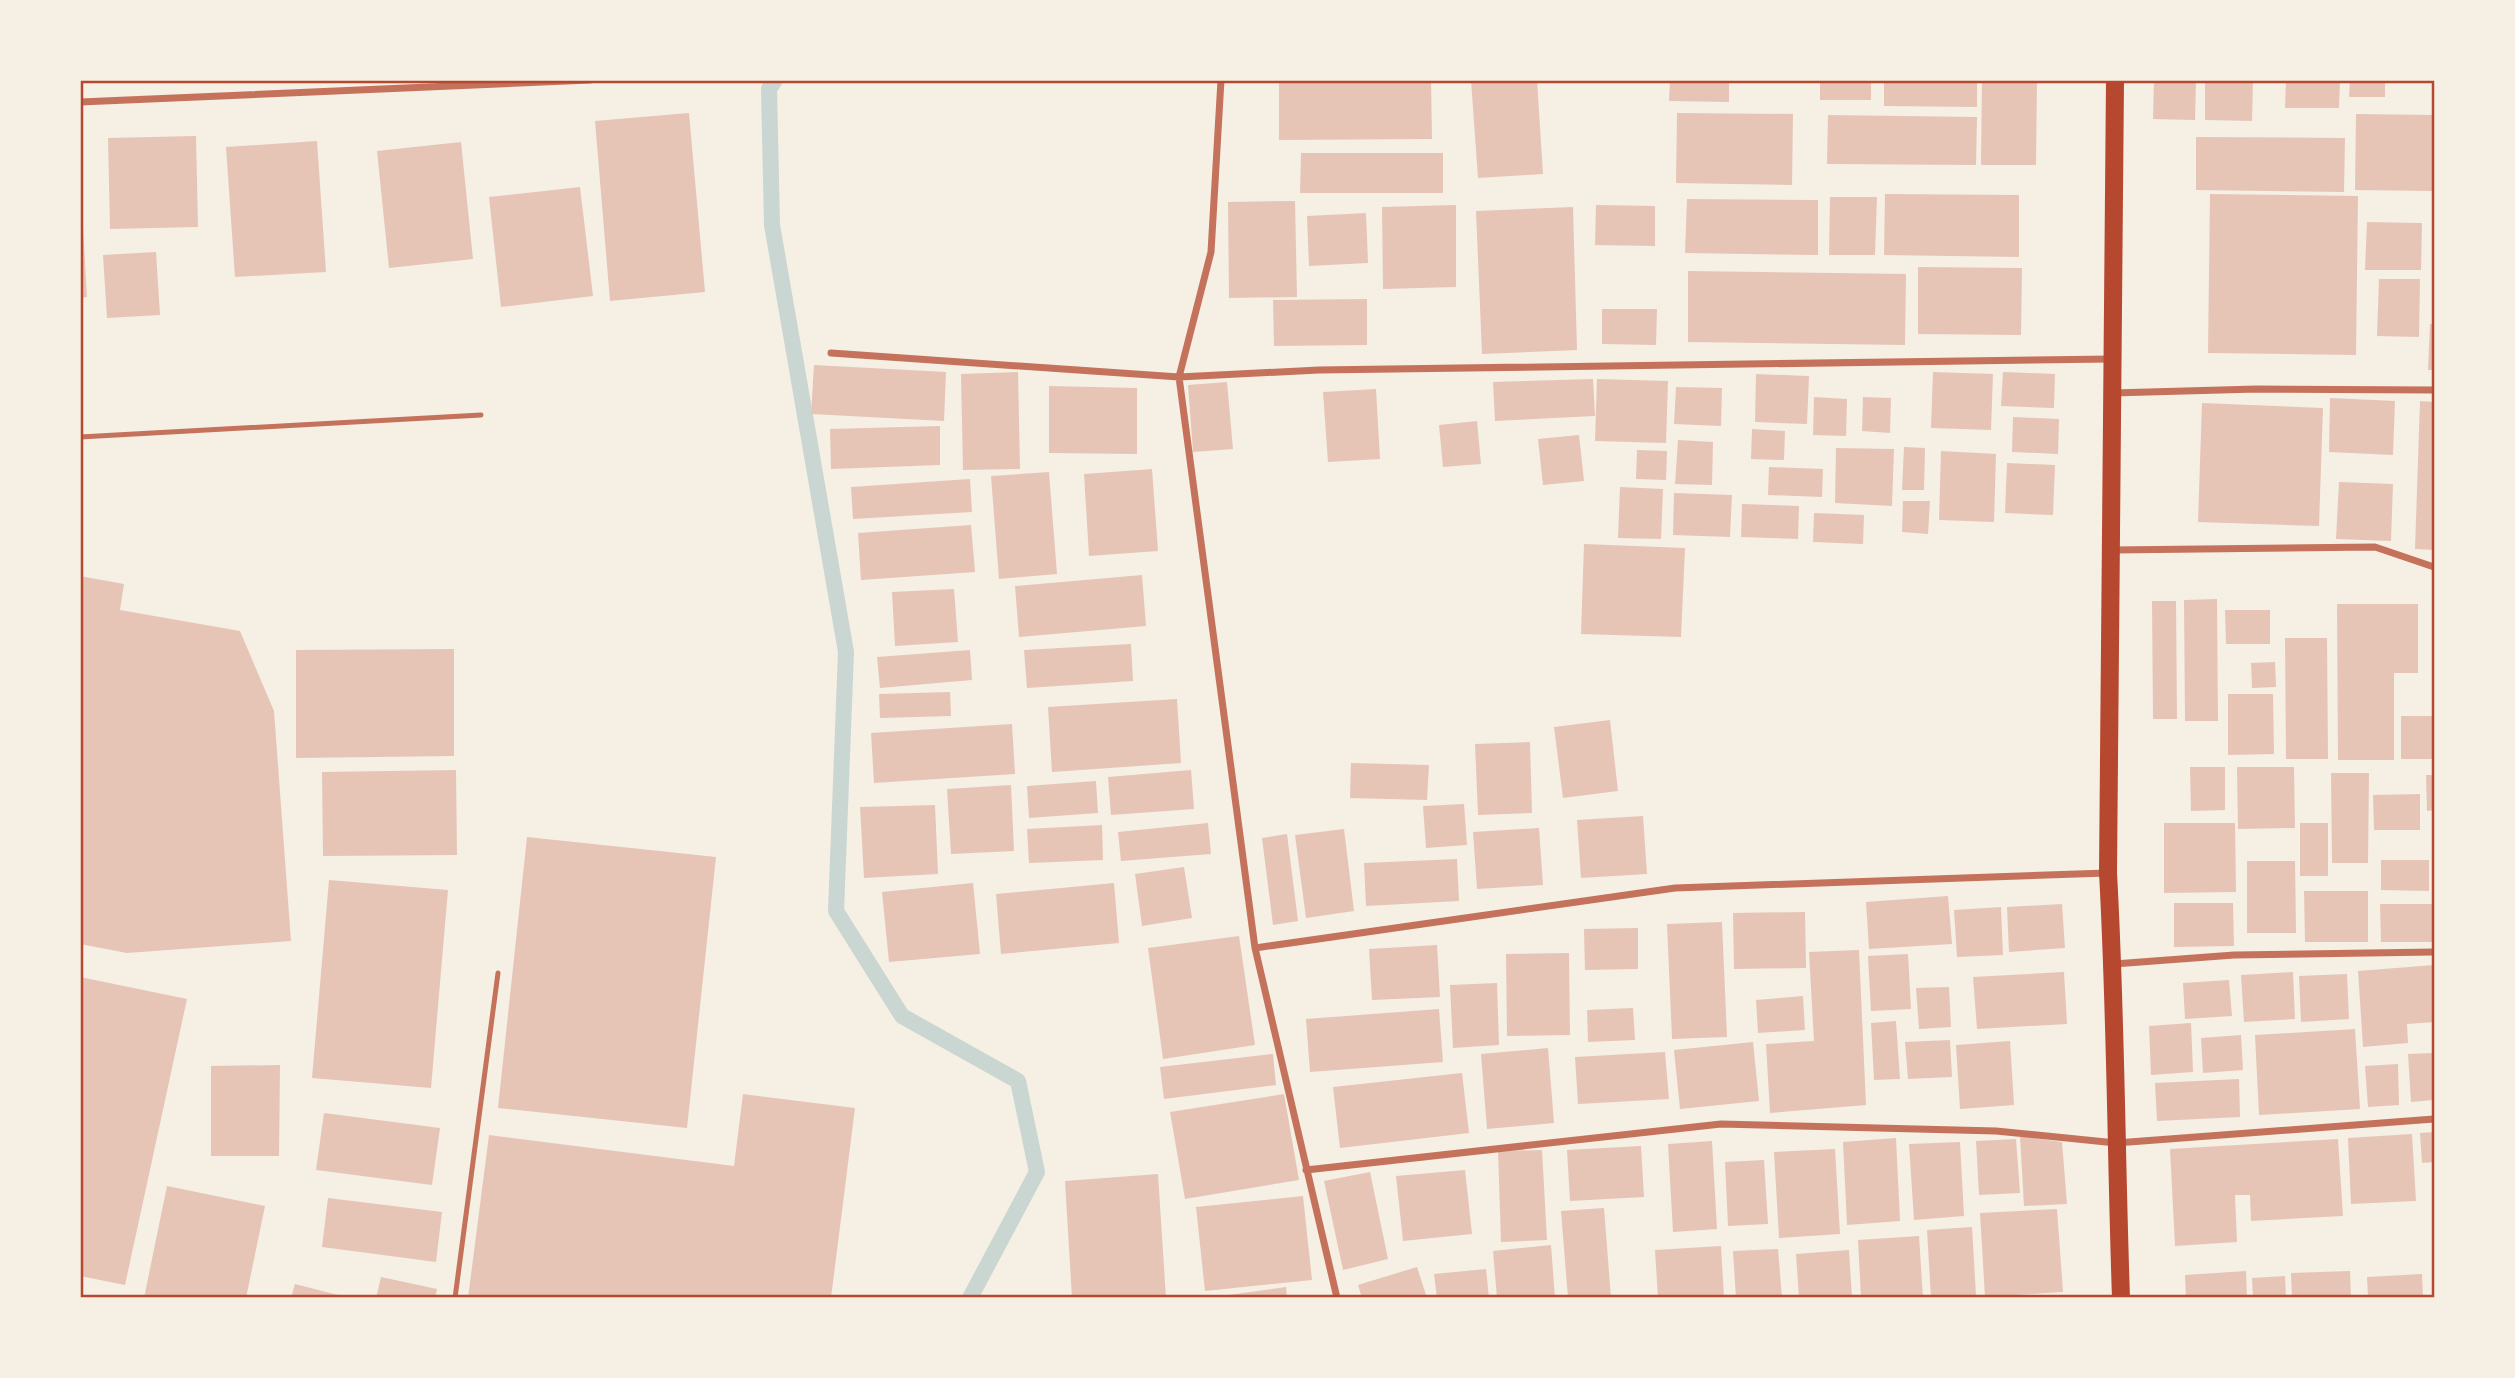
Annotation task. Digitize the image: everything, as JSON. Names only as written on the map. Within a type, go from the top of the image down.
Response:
[{"type":"main road","points":[[2115,80],[2108,873],[2113,964],[2121,1297]]},
{"type":"street","points":[[80,102],[590,80]]},
{"type":"street","points":[[1221,80],[1210,252],[1179,377],[1255,948],[1337,1297]]},
{"type":"street","points":[[831,353],[1179,377],[1332,370],[2111,359]]},
{"type":"street","points":[[2111,393],[2257,389],[2434,390]]},
{"type":"street","points":[[2112,550],[2375,547],[2434,567]]},
{"type":"street","points":[[1255,948],[1675,888],[2108,873]]},
{"type":"street","points":[[2113,964],[2234,955],[2434,952]]},
{"type":"street","points":[[1306,1170],[1721,1124],[1996,1131],[2116,1143],[2434,1119]]},
{"type":"lane","points":[[80,437],[481,415]]},
{"type":"lane","points":[[455,1297],[498,973]]},
{"type":"building","points":[[1279,80],[1431,80],[1432,139],[1279,140]]},
{"type":"building","points":[[1471,80],[1537,80],[1543,174],[1478,178]]},
{"type":"building","points":[[1670,80],[1729,80],[1729,102],[1669,101]]},
{"type":"building","points":[[1820,80],[1871,80],[1871,100],[1820,100]]},
{"type":"building","points":[[1884,80],[1977,80],[1977,107],[1884,106]]},
{"type":"building","points":[[1982,80],[2037,80],[2036,165],[1981,165]]},
{"type":"building","points":[[2154,80],[2196,80],[2195,120],[2153,119]]},
{"type":"building","points":[[2205,80],[2253,80],[2252,121],[2205,120]]},
{"type":"building","points":[[2286,80],[2340,80],[2339,108],[2285,108]]},
{"type":"building","points":[[2350,80],[2385,80],[2385,97],[2349,97]]},
{"type":"building","points":[[689,113],[705,292],[610,301],[595,121]]},
{"type":"building","points":[[1677,113],[1793,114],[1792,185],[1676,183]]},
{"type":"building","points":[[2356,114],[2434,115],[2434,191],[2355,190]]},
{"type":"building","points":[[1828,115],[1977,117],[1976,165],[1827,164]]},
{"type":"building","points":[[196,136],[198,227],[110,229],[108,138]]},
{"type":"building","points":[[2196,137],[2345,138],[2344,192],[2196,190]]},
{"type":"building","points":[[317,141],[326,272],[235,277],[226,147]]},
{"type":"building","points":[[461,142],[473,259],[389,268],[377,151]]},
{"type":"building","points":[[1301,153],[1443,153],[1443,193],[1300,193]]},
{"type":"building","points":[[580,187],[593,296],[501,307],[489,197]]},
{"type":"building","points":[[1885,194],[2019,195],[2019,257],[1884,255]]},
{"type":"building","points":[[2210,194],[2358,196],[2356,355],[2208,353]]},
{"type":"building","points":[[1830,197],[1877,197],[1875,255],[1829,255]]},
{"type":"building","points":[[1687,199],[1818,200],[1818,255],[1685,253]]},
{"type":"building","points":[[1295,201],[1297,297],[1229,298],[1228,202]]},
{"type":"building","points":[[1456,205],[1456,287],[1383,289],[1382,207]]},
{"type":"building","points":[[1596,205],[1655,206],[1655,246],[1595,245]]},
{"type":"building","points":[[1573,207],[1577,350],[1482,354],[1476,211]]},
{"type":"building","points":[[1366,213],[1368,263],[1309,266],[1307,216]]},
{"type":"building","points":[[2367,222],[2422,223],[2421,270],[2365,270]]},
{"type":"building","points":[[80,226],[83,226],[87,297],[80,298]]},
{"type":"building","points":[[156,252],[160,315],[107,318],[103,255]]},
{"type":"building","points":[[1918,267],[2022,268],[2021,335],[1918,334]]},
{"type":"building","points":[[1688,271],[1906,274],[1905,345],[1688,342]]},
{"type":"building","points":[[2379,279],[2420,279],[2419,337],[2377,336]]},
{"type":"building","points":[[1367,299],[1367,345],[1274,346],[1273,300]]},
{"type":"building","points":[[1602,309],[1657,309],[1656,345],[1602,344]]},
{"type":"building","points":[[2430,324],[2434,324],[2434,370],[2428,370]]},
{"type":"building","points":[[814,365],[946,372],[944,421],[811,414]]},
{"type":"building","points":[[1018,372],[1020,469],[963,470],[961,374]]},
{"type":"building","points":[[1933,372],[1993,374],[1991,430],[1931,428]]},
{"type":"building","points":[[2003,372],[2055,374],[2054,408],[2001,406]]},
{"type":"building","points":[[1756,374],[1809,376],[1807,424],[1755,422]]},
{"type":"building","points":[[1593,379],[1595,416],[1495,421],[1493,382]]},
{"type":"building","points":[[1597,379],[1668,381],[1666,443],[1595,441]]},
{"type":"building","points":[[1227,382],[1233,449],[1193,452],[1188,385]]},
{"type":"building","points":[[1049,386],[1137,388],[1137,454],[1049,453]]},
{"type":"building","points":[[1676,387],[1722,388],[1721,426],[1674,424]]},
{"type":"building","points":[[1376,389],[1380,459],[1328,462],[1323,392]]},
{"type":"building","points":[[1814,397],[1847,399],[1846,436],[1813,435]]},
{"type":"building","points":[[1863,397],[1891,398],[1890,433],[1862,431]]},
{"type":"building","points":[[2330,398],[2395,401],[2393,455],[2329,452]]},
{"type":"building","points":[[2420,401],[2434,402],[2434,550],[2415,549]]},
{"type":"building","points":[[2202,403],[2323,408],[2319,526],[2198,522]]},
{"type":"building","points":[[2013,417],[2059,419],[2058,454],[2012,452]]},
{"type":"building","points":[[1477,421],[1481,464],[1443,467],[1439,425]]},
{"type":"building","points":[[940,426],[940,465],[831,469],[830,429]]},
{"type":"building","points":[[1752,429],[1785,431],[1784,460],[1751,459]]},
{"type":"building","points":[[1579,435],[1584,481],[1543,485],[1538,439]]},
{"type":"building","points":[[1678,440],[1713,442],[1712,485],[1675,484]]},
{"type":"building","points":[[1904,447],[1925,448],[1924,490],[1902,490]]},
{"type":"building","points":[[1836,448],[1894,449],[1892,506],[1835,503]]},
{"type":"building","points":[[1637,450],[1667,451],[1666,480],[1636,479]]},
{"type":"building","points":[[1941,451],[1996,454],[1994,522],[1939,520]]},
{"type":"building","points":[[2007,463],[2055,465],[2053,515],[2005,513]]},
{"type":"building","points":[[1769,467],[1823,469],[1822,497],[1768,495]]},
{"type":"building","points":[[1152,469],[1158,551],[1089,556],[1084,474]]},
{"type":"building","points":[[1049,472],[1057,574],[999,579],[991,476]]},
{"type":"building","points":[[970,479],[972,512],[853,519],[851,487]]},
{"type":"building","points":[[2339,482],[2393,484],[2391,541],[2336,539]]},
{"type":"building","points":[[1620,487],[1663,489],[1661,539],[1618,538]]},
{"type":"building","points":[[1674,493],[1732,495],[1730,537],[1673,535]]},
{"type":"building","points":[[1903,501],[1930,501],[1928,534],[1902,532]]},
{"type":"building","points":[[1742,504],[1799,506],[1798,539],[1741,537]]},
{"type":"building","points":[[1814,513],[1864,515],[1863,544],[1813,542]]},
{"type":"building","points":[[971,525],[975,572],[861,580],[858,533]]},
{"type":"building","points":[[1584,544],[1685,548],[1681,637],[1581,634]]},
{"type":"building","points":[[1142,575],[1146,626],[1019,637],[1015,586]]},
{"type":"building","points":[[80,576],[124,584],[120,610],[240,631],[274,711],[291,941],[127,953],[80,944]]},
{"type":"building","points":[[954,589],[958,642],[895,646],[892,592]]},
{"type":"building","points":[[2217,599],[2218,721],[2185,721],[2184,600]]},
{"type":"building","points":[[2152,601],[2176,601],[2177,719],[2153,719]]},
{"type":"building","points":[[2337,604],[2418,604],[2418,673],[2394,673],[2394,760],[2338,760]]},
{"type":"building","points":[[2225,610],[2270,610],[2270,644],[2226,644]]},
{"type":"building","points":[[2285,638],[2327,638],[2328,759],[2286,759]]},
{"type":"building","points":[[1131,644],[1133,681],[1027,688],[1024,650]]},
{"type":"building","points":[[454,649],[454,756],[296,758],[296,650]]},
{"type":"building","points":[[970,650],[972,680],[880,688],[877,657]]},
{"type":"building","points":[[2275,662],[2276,687],[2252,688],[2251,663]]},
{"type":"building","points":[[950,692],[951,716],[880,718],[879,694]]},
{"type":"building","points":[[2228,694],[2273,694],[2274,754],[2228,755]]},
{"type":"building","points":[[1177,699],[1181,763],[1052,772],[1048,707]]},
{"type":"building","points":[[2401,716],[2434,716],[2434,759],[2401,759]]},
{"type":"building","points":[[1610,720],[1618,791],[1563,798],[1554,727]]},
{"type":"building","points":[[1012,724],[1015,774],[874,783],[871,733]]},
{"type":"building","points":[[1530,742],[1532,813],[1478,815],[1475,744]]},
{"type":"building","points":[[1351,763],[1429,765],[1427,800],[1350,798]]},
{"type":"building","points":[[2190,767],[2225,767],[2225,810],[2191,811]]},
{"type":"building","points":[[2237,767],[2294,767],[2295,828],[2238,829]]},
{"type":"building","points":[[456,770],[457,855],[323,856],[322,772]]},
{"type":"building","points":[[1191,770],[1194,809],[1111,815],[1108,777]]},
{"type":"building","points":[[2331,773],[2369,773],[2368,863],[2332,863]]},
{"type":"building","points":[[2426,775],[2434,775],[2434,810],[2427,811]]},
{"type":"building","points":[[1096,781],[1098,813],[1029,818],[1027,786]]},
{"type":"building","points":[[1011,785],[1014,851],[951,854],[947,789]]},
{"type":"building","points":[[2420,794],[2420,830],[2374,830],[2373,795]]},
{"type":"building","points":[[1464,804],[1467,845],[1426,848],[1423,806]]},
{"type":"building","points":[[935,805],[938,874],[864,878],[860,807]]},
{"type":"building","points":[[1643,816],[1647,874],[1581,878],[1577,820]]},
{"type":"building","points":[[1208,823],[1211,854],[1121,861],[1118,832]]},
{"type":"building","points":[[2164,823],[2235,823],[2236,892],[2164,893]]},
{"type":"building","points":[[2300,823],[2328,823],[2328,876],[2300,876]]},
{"type":"building","points":[[1102,825],[1103,860],[1029,863],[1027,829]]},
{"type":"building","points":[[1539,828],[1543,885],[1477,889],[1473,832]]},
{"type":"building","points":[[1344,829],[1354,911],[1306,918],[1295,835]]},
{"type":"building","points":[[1287,834],[1298,921],[1273,925],[1262,838]]},
{"type":"building","points":[[527,837],[716,857],[687,1128],[498,1108]]},
{"type":"building","points":[[1457,859],[1459,901],[1366,906],[1364,863]]},
{"type":"building","points":[[2381,860],[2429,860],[2429,891],[2381,890]]},
{"type":"building","points":[[2247,861],[2295,861],[2296,933],[2247,933]]},
{"type":"building","points":[[1184,867],[1192,918],[1142,926],[1135,874]]},
{"type":"building","points":[[329,880],[448,890],[431,1088],[312,1078]]},
{"type":"building","points":[[973,883],[980,954],[889,962],[882,892]]},
{"type":"building","points":[[1114,883],[1119,943],[1001,954],[996,894]]},
{"type":"building","points":[[2304,891],[2368,891],[2368,942],[2305,942]]},
{"type":"building","points":[[1948,896],[1952,944],[1869,949],[1866,902]]},
{"type":"building","points":[[2174,903],[2233,903],[2234,946],[2174,947]]},
{"type":"building","points":[[2062,904],[2065,948],[2009,952],[2007,907]]},
{"type":"building","points":[[2380,904],[2434,904],[2434,942],[2381,942]]},
{"type":"building","points":[[2001,907],[2003,955],[1957,957],[1954,910]]},
{"type":"building","points":[[1805,912],[1806,968],[1734,969],[1733,913]]},
{"type":"building","points":[[1722,922],[1727,1037],[1672,1039],[1667,924]]},
{"type":"building","points":[[1638,928],[1638,969],[1585,970],[1584,929]]},
{"type":"building","points":[[1239,936],[1255,1045],[1163,1059],[1148,948]]},
{"type":"building","points":[[1437,945],[1440,997],[1372,1000],[1369,949]]},
{"type":"building","points":[[1859,950],[1866,1105],[1770,1113],[1766,1044],[1814,1041],[1809,952]]},
{"type":"building","points":[[1569,953],[1570,1035],[1507,1036],[1506,954]]},
{"type":"building","points":[[1908,954],[1911,1009],[1871,1011],[1868,956]]},
{"type":"building","points":[[2434,965],[2434,1022],[2407,1024],[2408,1043],[2363,1047],[2358,971]]},
{"type":"building","points":[[2064,972],[2067,1024],[1977,1029],[1973,977]]},
{"type":"building","points":[[2293,972],[2295,1019],[2244,1022],[2241,975]]},
{"type":"building","points":[[2347,974],[2349,1019],[2301,1022],[2299,976]]},
{"type":"building","points":[[80,977],[187,999],[125,1285],[80,1276]]},
{"type":"building","points":[[2229,980],[2232,1016],[2185,1019],[2183,983]]},
{"type":"building","points":[[1497,983],[1499,1045],[1453,1048],[1450,985]]},
{"type":"building","points":[[1949,987],[1951,1027],[1919,1029],[1916,988]]},
{"type":"building","points":[[1803,996],[1805,1030],[1758,1033],[1756,1000]]},
{"type":"building","points":[[1633,1008],[1635,1040],[1588,1042],[1587,1010]]},
{"type":"building","points":[[1439,1009],[1443,1062],[1310,1072],[1306,1019]]},
{"type":"building","points":[[1896,1021],[1900,1079],[1874,1080],[1871,1023]]},
{"type":"building","points":[[2191,1023],[2193,1072],[2151,1075],[2149,1026]]},
{"type":"building","points":[[2355,1029],[2360,1109],[2259,1115],[2255,1035]]},
{"type":"building","points":[[2241,1035],[2243,1070],[2203,1073],[2201,1038]]},
{"type":"building","points":[[1950,1040],[1952,1077],[1908,1079],[1905,1042]]},
{"type":"building","points":[[2010,1041],[2014,1105],[1960,1109],[1956,1045]]},
{"type":"building","points":[[1753,1042],[1759,1101],[1680,1109],[1674,1050]]},
{"type":"building","points":[[1548,1048],[1554,1123],[1487,1129],[1481,1054]]},
{"type":"building","points":[[1665,1052],[1669,1099],[1578,1104],[1575,1057]]},
{"type":"building","points":[[2434,1053],[2434,1100],[2411,1102],[2408,1054]]},
{"type":"building","points":[[1273,1054],[1276,1085],[1164,1099],[1160,1067]]},
{"type":"building","points":[[2398,1064],[2399,1105],[2368,1107],[2365,1066]]},
{"type":"building","points":[[280,1065],[279,1156],[211,1156],[211,1066]]},
{"type":"building","points":[[1462,1073],[1469,1133],[1340,1148],[1333,1087]]},
{"type":"building","points":[[2239,1079],[2240,1117],[2157,1121],[2155,1083]]},
{"type":"building","points":[[743,1094],[855,1108],[831,1298],[468,1298],[489,1135],[734,1166]]},
{"type":"building","points":[[1284,1094],[1299,1180],[1185,1199],[1170,1112]]},
{"type":"building","points":[[324,1113],[440,1128],[432,1185],[316,1170]]},
{"type":"building","points":[[2434,1132],[2434,1162],[2422,1163],[2420,1133]]},
{"type":"building","points":[[2412,1134],[2416,1201],[2351,1204],[2348,1138]]},
{"type":"building","points":[[2020,1136],[2062,1142],[2067,1204],[2024,1206]]},
{"type":"building","points":[[1896,1138],[1900,1221],[1847,1225],[1843,1142]]},
{"type":"building","points":[[2016,1139],[2020,1193],[1979,1195],[1976,1141]]},
{"type":"building","points":[[2338,1139],[2343,1216],[2251,1221],[2250,1195],[2235,1195],[2237,1242],[2175,1246],[2170,1149]]},
{"type":"building","points":[[1712,1141],[1717,1229],[1673,1232],[1668,1144]]},
{"type":"building","points":[[1960,1142],[1964,1216],[1914,1220],[1909,1144]]},
{"type":"building","points":[[1641,1146],[1644,1197],[1570,1201],[1567,1150]]},
{"type":"building","points":[[1835,1149],[1840,1234],[1779,1238],[1774,1152]]},
{"type":"building","points":[[1542,1150],[1547,1240],[1501,1242],[1498,1151]]},
{"type":"building","points":[[1764,1160],[1768,1224],[1728,1226],[1725,1162]]},
{"type":"building","points":[[1465,1170],[1472,1234],[1403,1241],[1396,1176]]},
{"type":"building","points":[[1370,1172],[1388,1259],[1343,1270],[1324,1181]]},
{"type":"building","points":[[1158,1174],[1166,1298],[1072,1298],[1065,1181]]},
{"type":"building","points":[[167,1186],[265,1206],[246,1298],[144,1298]]},
{"type":"building","points":[[1303,1196],[1312,1280],[1205,1291],[1196,1207]]},
{"type":"building","points":[[328,1198],[442,1212],[436,1262],[322,1247]]},
{"type":"building","points":[[1604,1208],[1611,1298],[1568,1298],[1561,1211]]},
{"type":"building","points":[[2057,1209],[2063,1292],[1985,1297],[1980,1213]]},
{"type":"building","points":[[1972,1227],[1976,1295],[1931,1298],[1927,1230]]},
{"type":"building","points":[[1919,1236],[1923,1298],[1861,1298],[1858,1240]]},
{"type":"building","points":[[1551,1245],[1555,1298],[1497,1298],[1493,1251]]},
{"type":"building","points":[[1721,1246],[1724,1298],[1658,1298],[1655,1250]]},
{"type":"building","points":[[1778,1249],[1782,1298],[1736,1298],[1733,1251]]},
{"type":"building","points":[[1849,1250],[1852,1298],[1799,1298],[1796,1254]]},
{"type":"building","points":[[1417,1267],[1427,1298],[1362,1298],[1358,1285]]},
{"type":"building","points":[[1486,1269],[1489,1298],[1437,1298],[1434,1274]]},
{"type":"building","points":[[2246,1271],[2247,1298],[2186,1298],[2185,1275]]},
{"type":"building","points":[[2350,1271],[2351,1298],[2292,1298],[2291,1273]]},
{"type":"building","points":[[2422,1274],[2423,1298],[2368,1298],[2367,1277]]},
{"type":"building","points":[[2285,1276],[2286,1298],[2253,1298],[2252,1278]]},
{"type":"building","points":[[381,1277],[437,1289],[435,1298],[376,1298]]},
{"type":"building","points":[[295,1284],[346,1297],[346,1298],[291,1298]]},
{"type":"building","points":[[1286,1287],[1287,1298],[1221,1298],[1221,1296]]},
{"type":"waterway","points":[[775,80],[769,89],[772,225],[846,652],[836,911],[902,1016],[1018,1081],[1037,1172],[970,1298]]}]
